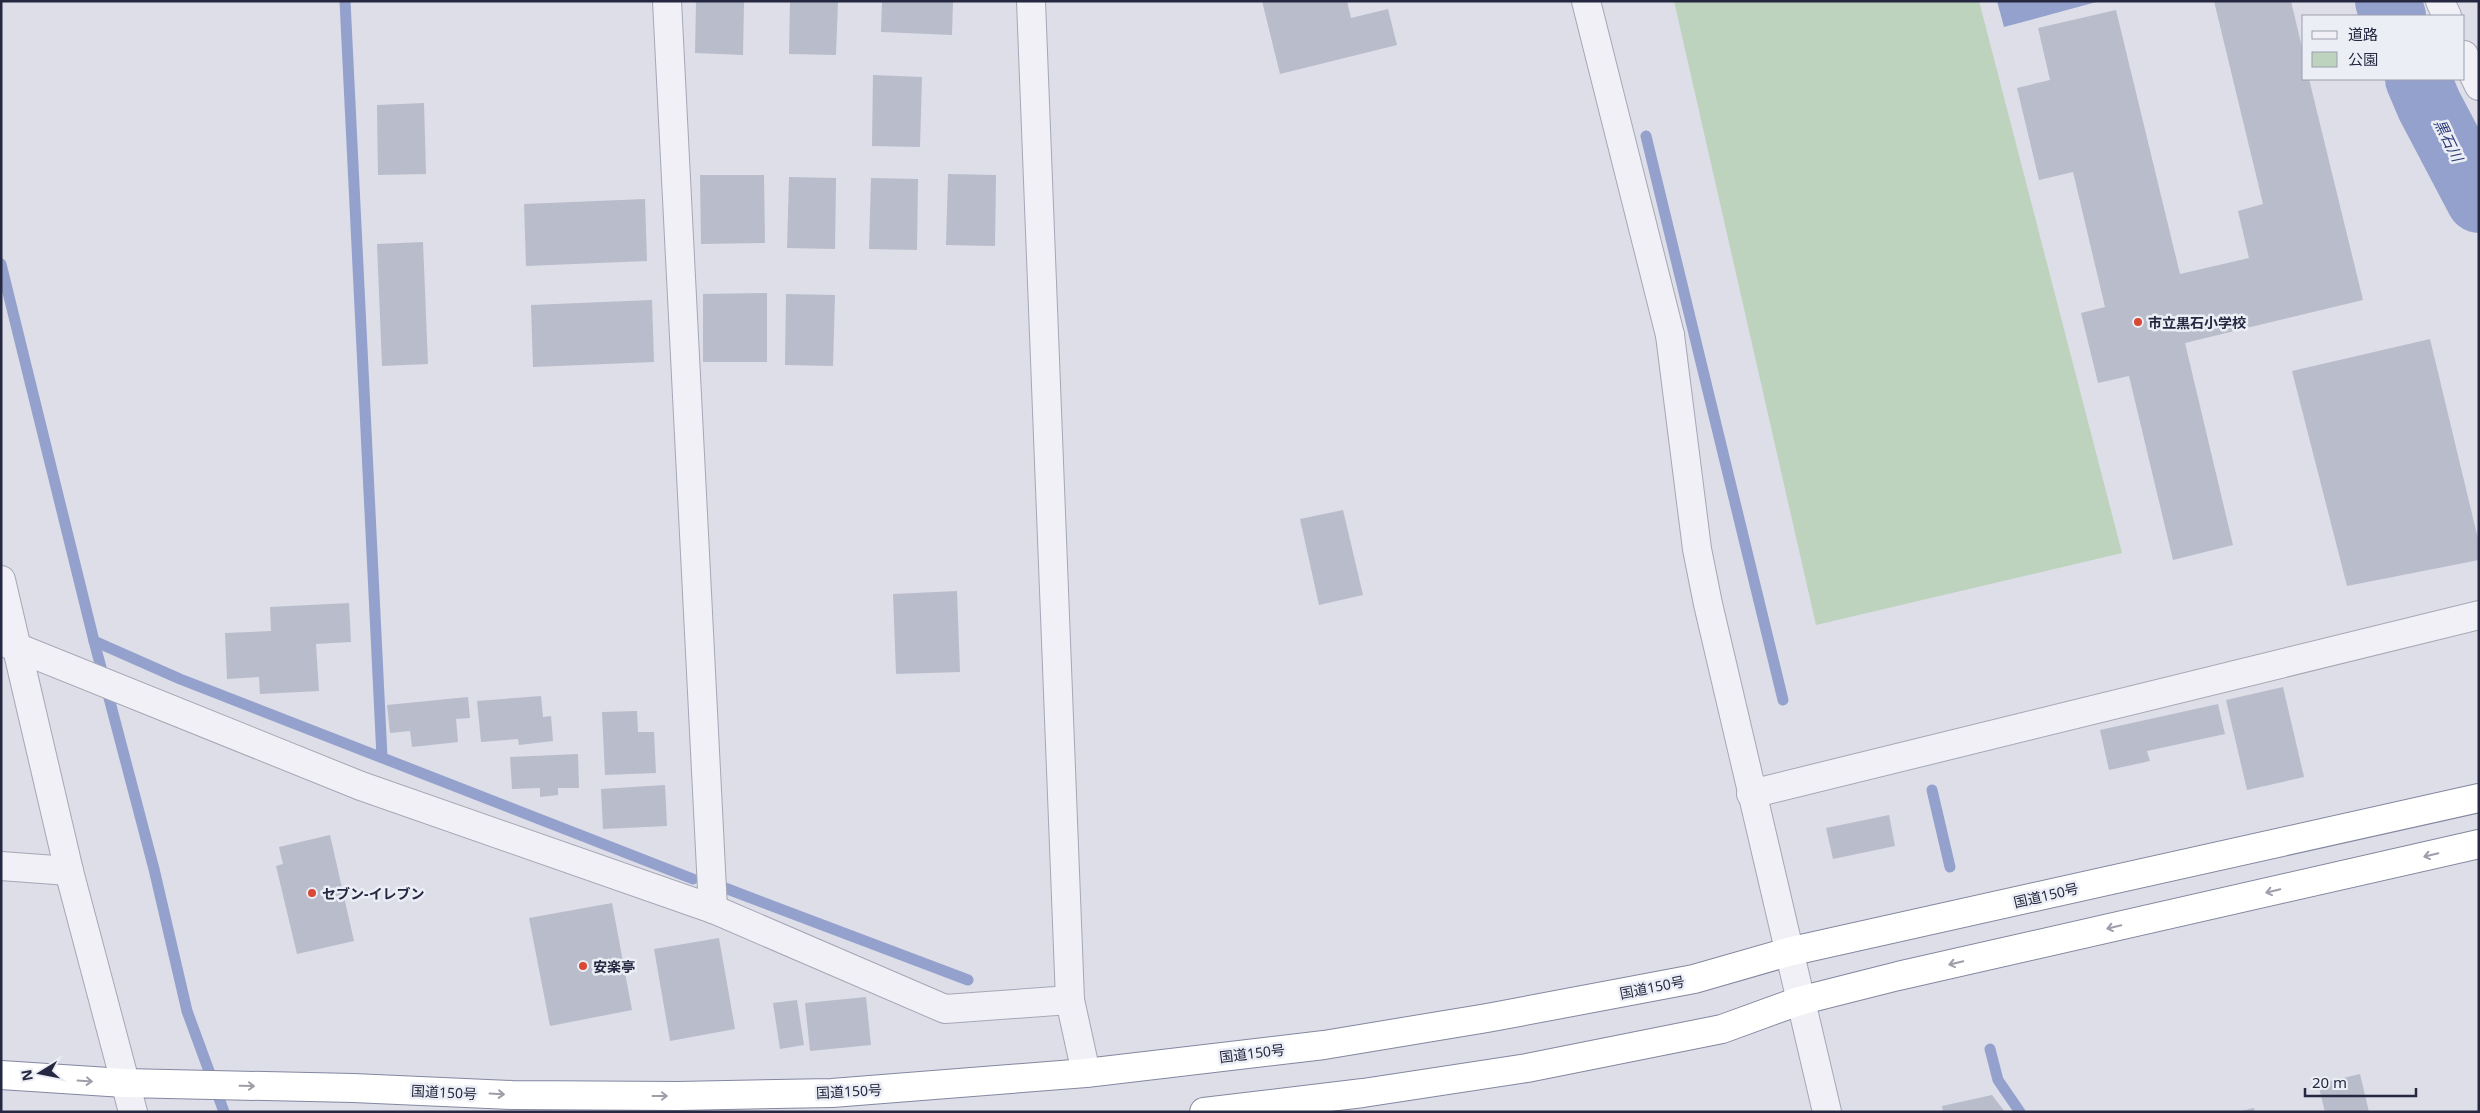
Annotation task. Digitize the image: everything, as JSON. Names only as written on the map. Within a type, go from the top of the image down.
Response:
[{"type":"highway","name":"国道150号","points":[[1,1075],[124,1083],[353,1088],[512,1095],[678,1096],[832,1093],[1086,1073],[1324,1045],[1488,1018],[1694,979],[1788,952],[2479,798]]},
{"type":"highway","points":[[1204,1112],[1363,1093],[1527,1068],[1722,1029],[1799,1000],[2479,844]]},
{"type":"street","points":[[667,1],[713,909]]},
{"type":"street","points":[[1030,1],[1070,1000],[1086,1073]]},
{"type":"street","points":[[1586,1],[1670,335],[1697,549],[1751,794],[1827,1112]]},
{"type":"street","points":[[2440,1],[2446,15]]},
{"type":"street","points":[[2465,57],[2479,86]]},
{"type":"street","points":[[1,580],[9,645],[133,1112]]},
{"type":"street","points":[[1751,794],[2479,615]]},
{"type":"street","points":[[9,645],[361,786],[713,909],[945,1009],[1070,1000]]},
{"type":"street","points":[[1,866],[69,871]]},
{"type":"green space","points":[[1674,1],[1979,1],[2122,553],[1816,625]]},
{"type":"water","points":[[1997,1],[2100,1],[2004,27]]},
{"type":"building","points":[[696,1],[744,1],[743,55],[695,53]]},
{"type":"building","points":[[790,1],[838,1],[836,55],[789,54]]},
{"type":"building","points":[[882,1],[953,1],[952,35],[881,32]]},
{"type":"building","points":[[1262,1],[1347,1],[1351,18],[1388,9],[1397,45],[1280,74]]},
{"type":"building","points":[[2214,1],[2291,1],[2302,48],[2302,80],[2309,80],[2363,300],[2185,343],[2233,545],[2173,560],[2129,376],[2098,383],[2081,313],[2105,307],[2073,172],[2039,180],[2017,88],[2050,80],[2038,28],[2116,10],[2180,274],[2249,258],[2238,211],[2263,204]]},
{"type":"building","points":[[873,75],[922,77],[920,147],[872,146]]},
{"type":"building","points":[[424,103],[426,174],[378,175],[377,105]]},
{"type":"building","points":[[948,174],[996,175],[995,246],[946,245]]},
{"type":"building","points":[[700,175],[764,175],[765,243],[701,244]]},
{"type":"building","points":[[789,177],[836,178],[835,249],[787,248]]},
{"type":"building","points":[[871,178],[918,179],[917,250],[869,249]]},
{"type":"building","points":[[645,199],[647,261],[526,266],[524,204]]},
{"type":"building","points":[[423,242],[428,364],[382,366],[377,244]]},
{"type":"building","points":[[767,293],[767,362],[703,362],[703,294]]},
{"type":"building","points":[[786,294],[835,295],[833,366],[785,365]]},
{"type":"building","points":[[652,300],[654,362],[533,367],[531,305]]},
{"type":"building","points":[[2430,339],[2479,543],[2479,560],[2347,586],[2292,371]]},
{"type":"building","points":[[1343,510],[1363,595],[1319,605],[1300,519]]},
{"type":"building","points":[[957,591],[960,672],[896,674],[893,594]]},
{"type":"building","points":[[349,603],[351,642],[316,644],[319,691],[260,694],[259,677],[227,679],[225,633],[271,631],[270,607]]},
{"type":"building","points":[[2283,687],[2304,777],[2247,790],[2226,700]]},
{"type":"building","points":[[541,696],[543,717],[551,716],[553,741],[519,745],[518,739],[481,742],[477,701]]},
{"type":"building","points":[[468,697],[470,718],[456,719],[458,742],[412,747],[410,731],[390,733],[387,705]]},
{"type":"building","points":[[2218,704],[2225,734],[2147,751],[2150,761],[2109,770],[2100,730]]},
{"type":"building","points":[[637,711],[638,732],[654,732],[656,773],[605,775],[602,712]]},
{"type":"building","points":[[578,754],[579,788],[558,788],[558,795],[540,797],[540,788],[512,789],[510,757]]},
{"type":"building","points":[[665,785],[667,826],[603,829],[601,789]]},
{"type":"building","points":[[1889,815],[1895,846],[1833,859],[1826,828]]},
{"type":"building","points":[[330,835],[354,941],[297,954],[276,866],[283,864],[279,847]]},
{"type":"building","points":[[612,903],[632,1010],[550,1026],[529,918]]},
{"type":"building","points":[[719,938],[735,1029],[670,1041],[654,949]]},
{"type":"building","points":[[866,997],[871,1045],[810,1051],[805,1003]]},
{"type":"building","points":[[797,1000],[804,1045],[780,1049],[773,1003]]},
{"type":"building","points":[[2360,1074],[2369,1112],[2325,1112],[2318,1084]]},
{"type":"building","points":[[1992,1095],[2005,1112],[1943,1112],[1942,1106]]},
{"type":"building","points":[[2254,1108],[2255,1112],[2241,1112],[2241,1111]]},
{"type":"waterway","points":[[345,1],[382,757]]},
{"type":"waterway","name":"黒石川","points":[[2388,1],[2393,15]]},
{"type":"waterway","name":"黒石川","points":[[2418,80],[2429,105],[2479,200]]},
{"type":"waterway","points":[[1646,136],[1783,700]]},
{"type":"waterway","points":[[1,264],[94,641],[154,869],[187,1011],[224,1112]]},
{"type":"waterway","points":[[94,641],[180,679],[693,879]]},
{"type":"waterway","points":[[1932,790],[1950,867]]},
{"type":"waterway","points":[[725,888],[968,980]]},
{"type":"waterway","points":[[1990,1049],[1998,1080],[2020,1112]]},
{"type":"place","name":"市立黒石小学校","points":[[2138,322]]},
{"type":"place","name":"セブン-イレブン","points":[[312,893]]},
{"type":"place","name":"安楽亭","points":[[583,966]]}]
